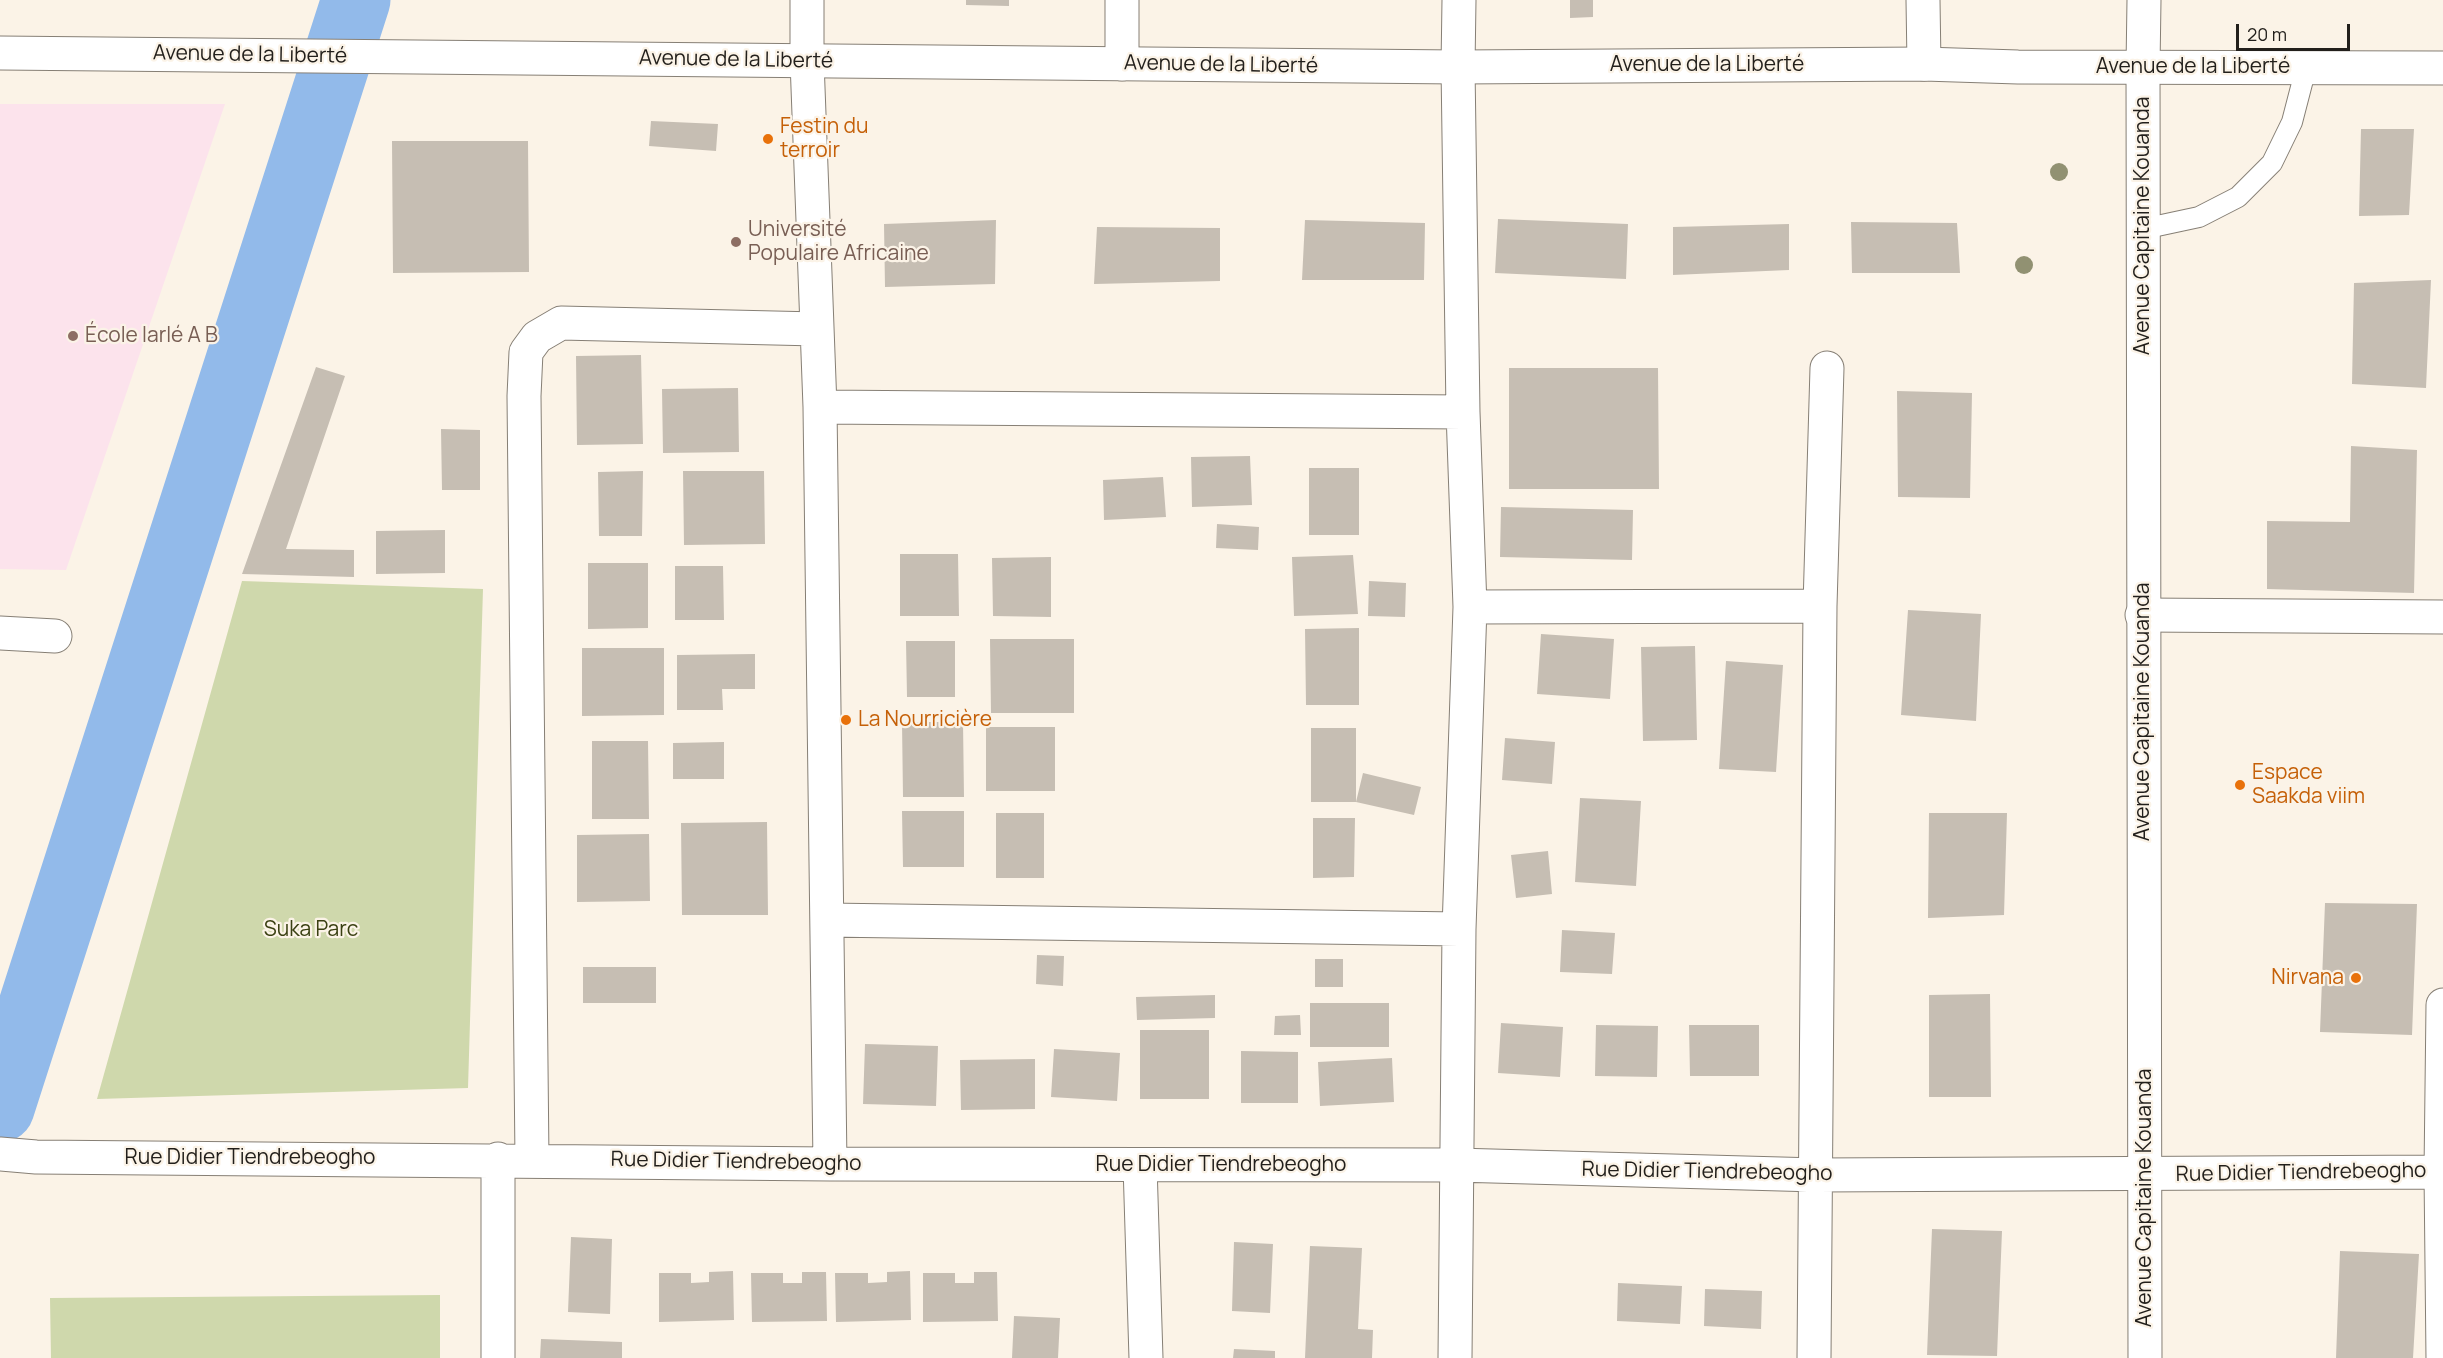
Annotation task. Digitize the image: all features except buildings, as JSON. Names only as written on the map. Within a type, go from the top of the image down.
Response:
[{"type":"street","points":[[807,0],[807,62],[820,407],[830,1164]]},
{"type":"street","points":[[1122,0],[1122,64]]},
{"type":"street","points":[[1455,1358],[1459,929],[1470,607],[1463,412],[1459,0]]},
{"type":"street","points":[[1923,0],[1924,64]]},
{"type":"street","name":"Avenue Capitaine Kouanda","points":[[2144,0],[2142,615],[2145,1358]]},
{"type":"street","name":"Avenue de la Liberté","points":[[0,53],[1458,67],[1924,64],[2443,68]]},
{"type":"street","points":[[532,1160],[526,352],[537,337],[561,322],[818,329]]},
{"type":"street","points":[[1814,1358],[1820,606],[1827,368]]},
{"type":"street","points":[[820,407],[1463,412]]},
{"type":"street","points":[[1470,607],[1820,606]]},
{"type":"street","points":[[2142,615],[2443,617]]},
{"type":"street","points":[[0,633],[55,636]]},
{"type":"street","points":[[827,920],[1459,929]]},
{"type":"street","points":[[2443,1005],[2443,1358]]},
{"type":"street","name":"Rue Didier Tiendrebeogho","points":[[0,1154],[36,1158],[830,1164],[1456,1165],[1817,1175],[2442,1172]]},
{"type":"street","points":[[498,1160],[498,1358]]},
{"type":"street","points":[[1140,1165],[1146,1358]]},
{"type":"lane","points":[[2143,229],[2199,217],[2238,197],[2272,163],[2292,122],[2306,68]]},
{"type":"shaded area","name":"École larlé A B","points":[[0,104],[225,104],[66,570],[0,569]]},
{"type":"green space","name":"Suka Parc","points":[[242,581],[483,589],[468,1088],[97,1099]]},
{"type":"green space","points":[[440,1295],[440,1358],[51,1358],[50,1298]]},
{"type":"waterway","points":[[0,1108],[356,0]]},
{"type":"place","name":"Festin du terroir","points":[[768,139]]},
{"type":"place","name":"Université Populaire Africaine","points":[[736,242]]},
{"type":"place","name":"École larlé A B","points":[[73,336]]},
{"type":"place","name":"La Nourricière","points":[[846,720]]},
{"type":"place","name":"Espace Saakda viim","points":[[2240,785]]},
{"type":"place","name":"Nirvana","points":[[2356,978]]}]
